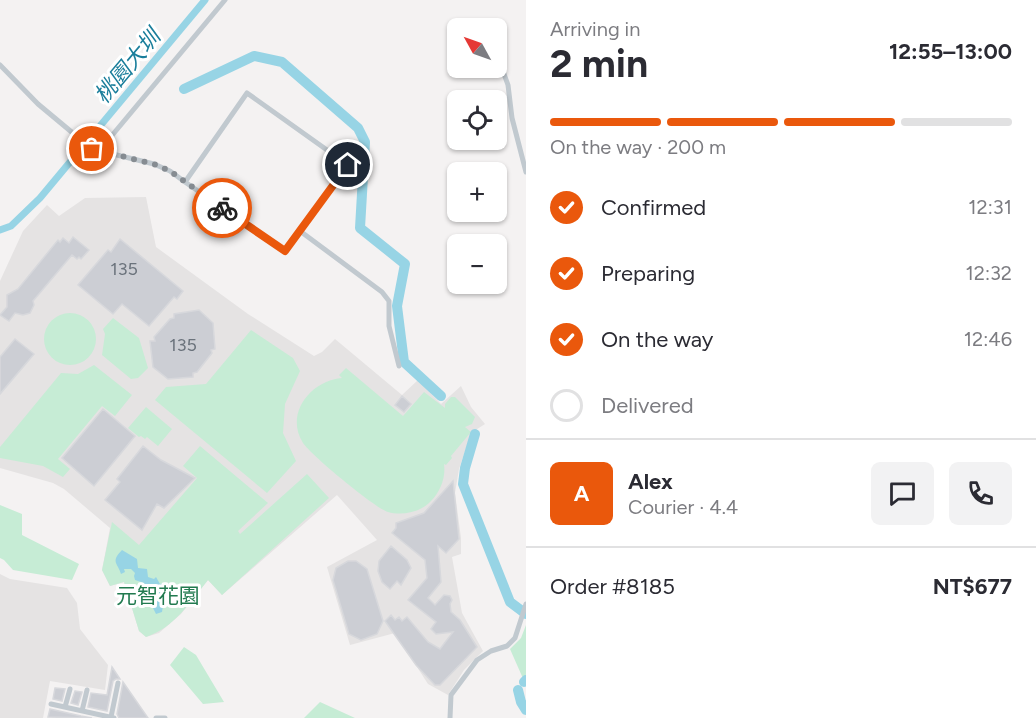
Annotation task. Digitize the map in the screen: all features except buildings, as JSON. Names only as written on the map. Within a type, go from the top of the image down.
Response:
[{"type":"street","points":[[92,149],[104,145],[225,0]]},
{"type":"street","points":[[0,65],[38,104],[92,149],[154,164],[170,171],[185,182],[285,251],[348,165],[247,93],[185,182]]},
{"type":"street","points":[[505,78],[512,118],[526,172]]},
{"type":"street","points":[[300,231],[382,292],[389,301],[389,326],[399,366]]},
{"type":"street","points":[[450,718],[451,695],[477,660],[491,651],[507,646],[515,638],[526,604]]},
{"type":"street","points":[[51,704],[112,718],[118,683]]},
{"type":"street","points":[[65,707],[70,689]]},
{"type":"street","points":[[82,711],[87,690]]},
{"type":"street","points":[[156,718],[165,718]]},
{"type":"shaded area","points":[[146,197],[156,247],[248,314],[314,356],[322,352],[335,339],[402,395],[418,380],[441,404],[461,386],[471,407],[485,424],[471,433],[459,469],[455,493],[461,554],[452,557],[462,613],[483,651],[464,670],[448,695],[428,684],[395,633],[350,645],[327,567],[377,540],[337,495],[222,595],[208,580],[181,614],[159,633],[146,637],[139,631],[124,582],[110,586],[102,570],[110,528],[64,489],[53,483],[0,468],[0,281],[23,231],[47,205],[59,216],[85,198]]},
{"type":"shaded area","points":[[0,574],[10,579],[67,588],[77,603],[80,629],[108,665],[105,690],[50,681],[43,718],[0,718]]},
{"type":"green space","points":[[70,313],[80,315],[88,321],[94,329],[96,339],[94,349],[88,357],[80,363],[70,365],[60,363],[52,357],[46,349],[44,339],[46,329],[52,321],[60,315]]},
{"type":"green space","points":[[113,318],[139,338],[148,368],[138,378],[131,379],[102,355],[105,334],[103,329]]},
{"type":"green space","points":[[251,330],[293,358],[300,371],[285,404],[283,433],[296,461],[267,493],[155,400],[166,387],[206,384]]},
{"type":"green space","points":[[94,365],[132,395],[115,416],[102,406],[58,459],[70,469],[63,477],[43,466],[0,458],[0,447],[61,373],[78,374]]},
{"type":"green space","points":[[346,368],[403,416],[424,392],[445,408],[445,404],[451,397],[455,397],[475,417],[472,424],[465,427],[471,432],[451,456],[452,458],[446,465],[444,464],[442,484],[437,493],[422,508],[400,514],[388,512],[358,492],[303,443],[298,432],[297,420],[304,400],[321,385],[342,378],[339,375]]},
{"type":"green space","points":[[146,407],[172,429],[158,446],[147,437],[145,439],[139,437],[128,428]]},
{"type":"green space","name":"元智花園","points":[[200,446],[268,503],[238,531],[240,534],[307,474],[329,498],[222,595],[208,580],[173,621],[146,637],[139,631],[124,582],[110,586],[102,570],[112,522],[139,545],[197,478],[183,466]]},
{"type":"green space","points":[[0,505],[22,514],[22,535],[79,564],[72,580],[13,570],[0,558]]},
{"type":"green space","points":[[526,625],[525,683],[510,649],[521,638]]},
{"type":"green space","points":[[184,647],[196,655],[224,702],[203,704],[170,665]]},
{"type":"green space","points":[[320,702],[355,718],[304,718]]},
{"type":"water","points":[[122,550],[137,559],[138,568],[147,569],[148,577],[154,579],[156,577],[160,584],[167,583],[174,586],[168,596],[171,599],[163,606],[162,612],[156,614],[152,606],[157,592],[135,580],[135,573],[131,569],[124,569],[125,572],[121,574],[116,557]]},
{"type":"waterway","name":"桃園大圳","points":[[0,230],[11,226],[40,198],[205,0]]},
{"type":"waterway","points":[[184,89],[254,56],[282,62],[358,128],[365,142],[360,228],[405,264],[397,306],[404,362],[441,396]]},
{"type":"waterway","points":[[475,434],[463,484],[510,602],[526,614]]},
{"type":"waterway","points":[[518,690],[526,710]]},
{"type":"way so far","points":[[92,149],[154,164],[170,171],[222,208]]},
{"type":"route","points":[[222,208],[285,251],[348,165]]}]
